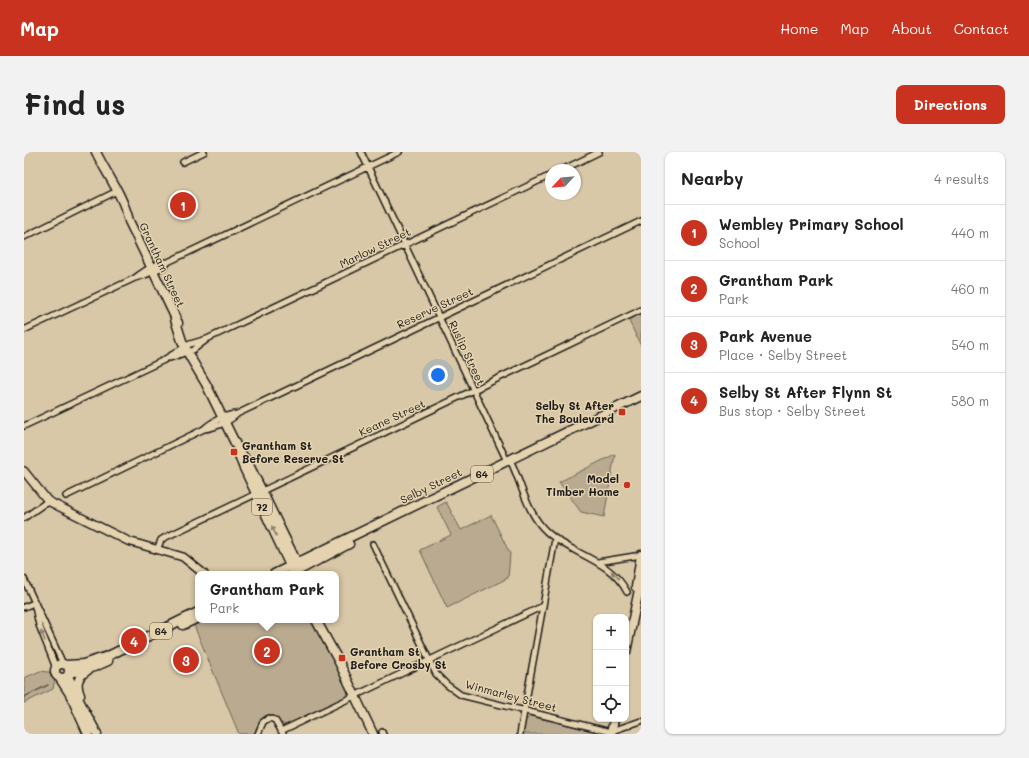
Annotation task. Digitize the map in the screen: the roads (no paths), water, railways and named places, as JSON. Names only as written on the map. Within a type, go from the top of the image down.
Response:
[{"type":"main road","name":"Grantham Street","points":[[96,152],[126,209],[129,221],[206,384],[237,447],[248,463],[259,492],[296,570]]},
{"type":"main road","name":"Grantham Street","points":[[107,175],[107,182],[112,193],[121,211],[129,221]]},
{"type":"main road","name":"Selby Street","points":[[296,570],[508,461],[641,396]]},
{"type":"main road","name":"Selby Street","points":[[508,461],[641,401]]},
{"type":"main road","points":[[24,471],[48,501],[128,541],[183,557],[200,571]]},
{"type":"main road","points":[[637,600],[640,555]]},
{"type":"main road","points":[[626,650],[641,580]]},
{"type":"main road","name":"64","points":[[64,669],[108,656],[195,613]]},
{"type":"main road","name":"64","points":[[85,710],[78,690],[77,681],[81,674],[195,619]]},
{"type":"main road","points":[[318,623],[338,660]]},
{"type":"main road","points":[[323,623],[338,660],[373,734]]},
{"type":"main road","name":"64","points":[[64,669],[94,667]]},
{"type":"main road","name":"64","points":[[64,669],[65,677],[59,677],[70,694],[88,734]]},
{"type":"main road","name":"64","points":[[64,669],[74,693],[85,710],[97,734]]},
{"type":"main road","points":[[612,732],[614,722]]},
{"type":"street","points":[[183,162],[204,152]]},
{"type":"street","name":"Ruslip Street","points":[[361,152],[537,520],[545,531],[555,539],[598,562],[619,578],[626,592]]},
{"type":"street","points":[[24,330],[399,152]]},
{"type":"street","points":[[574,164],[599,152]]},
{"type":"street","name":"Marlow Street","points":[[24,426],[545,178]]},
{"type":"street","points":[[24,237],[112,193]]},
{"type":"street","name":"Reserve Street","points":[[66,496],[204,429],[209,429],[224,420],[641,221]]},
{"type":"street","name":"Keane Street","points":[[157,550],[164,538],[641,310]]},
{"type":"street","points":[[24,518],[48,501]]},
{"type":"street","points":[[520,734],[555,539]]},
{"type":"street","name":"Winmarley Street","points":[[373,544],[436,674],[447,686],[461,695],[612,732]]},
{"type":"street","points":[[598,562],[640,555]]},
{"type":"street","points":[[24,579],[34,602],[45,621],[64,669]]},
{"type":"street","points":[[24,607],[34,602]]},
{"type":"street","points":[[34,602],[39,625],[64,669]]},
{"type":"street","points":[[258,734],[263,722],[266,719],[272,718],[275,720],[282,732],[354,695],[543,606]]},
{"type":"street","points":[[612,732],[641,721]]},
{"type":"waterway","points":[[24,697],[48,685]]},
{"type":"place","name":"Wembley Primary School","points":[[183,205]]},
{"type":"place","name":"Selby St After The Boulevard","points":[[622,412]]},
{"type":"place","name":"Grantham St Before Reserve St","points":[[234,452]]},
{"type":"place","name":"Model Timber Home","points":[[627,485]]},
{"type":"place","name":"Selby St After Flynn St","points":[[134,641]]},
{"type":"place","name":"Grantham Park","points":[[267,651]]},
{"type":"place","name":"Grantham St Before Crosby St","points":[[342,658]]},
{"type":"place","name":"Park Avenue","points":[[186,660]]}]
